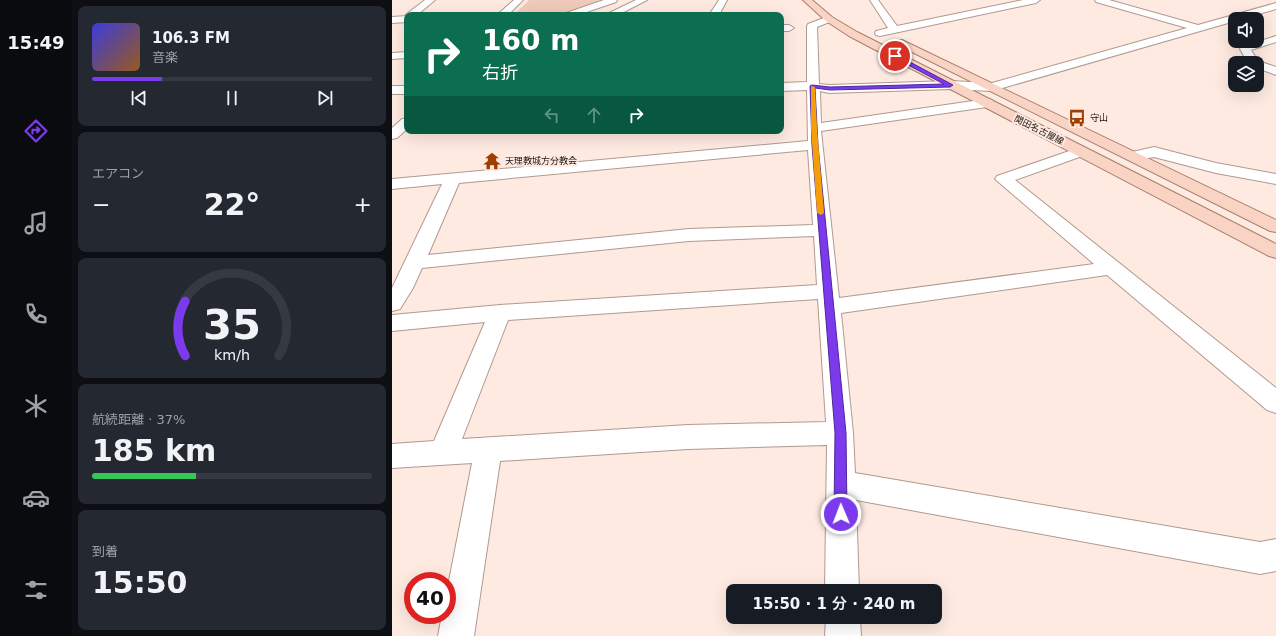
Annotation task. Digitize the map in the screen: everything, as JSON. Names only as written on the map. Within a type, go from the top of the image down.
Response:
[{"type":"main road","name":"関田名古屋線","points":[[808,0],[828,19],[853,34],[1276,252]]},
{"type":"main road","name":"関田名古屋線","points":[[882,30],[992,87],[1276,227]]},
{"type":"street","points":[[416,12],[431,0]]},
{"type":"street","points":[[505,12],[518,0]]},
{"type":"street","points":[[578,12],[612,0]]},
{"type":"street","points":[[617,12],[643,0]]},
{"type":"street","points":[[716,12],[723,0]]},
{"type":"street","points":[[874,0],[882,30],[1036,0]]},
{"type":"street","points":[[1099,0],[1197,28]]},
{"type":"street","points":[[784,87],[812,86],[830,89],[950,85],[992,87],[1276,6]]},
{"type":"street","points":[[392,20],[404,18]]},
{"type":"street","points":[[828,19],[812,26],[812,86],[814,137],[840,433],[842,584]]},
{"type":"street","points":[[1250,56],[1245,49],[1276,39]]},
{"type":"street","points":[[392,56],[404,55]]},
{"type":"street","points":[[1264,67],[1276,71]]},
{"type":"street","points":[[392,90],[404,90]]},
{"type":"street","points":[[392,184],[814,137],[987,103]]},
{"type":"street","points":[[392,135],[404,125]]},
{"type":"street","points":[[1080,152],[1003,179],[1276,403]]},
{"type":"street","points":[[1133,156],[1154,152],[1216,168],[1276,179]]},
{"type":"street","points":[[392,304],[403,288],[453,178]]},
{"type":"street","points":[[414,263],[689,235],[822,230]]},
{"type":"street","points":[[392,323],[500,313],[828,299],[1110,268]]},
{"type":"street","points":[[443,452],[500,313]]},
{"type":"street","points":[[392,456],[688,437],[840,433]]},
{"type":"street","points":[[456,636],[488,449]]},
{"type":"street","points":[[840,483],[880,492],[1260,558],[1276,555]]},
{"type":"street","points":[[843,624],[843,636]]},
{"type":"shaded area","points":[[529,0],[605,0],[592,7],[573,12],[517,12]]},
{"type":"slow traffic","points":[[812,87],[821,213]]},
{"type":"place","name":"守山","points":[[1077,118]]},
{"type":"place","name":"天理教城方分教会","points":[[492,161]]},
{"type":"route","points":[[841,514],[840,433],[828,307],[815,145],[812,86],[830,89],[950,85],[895,56]]}]
